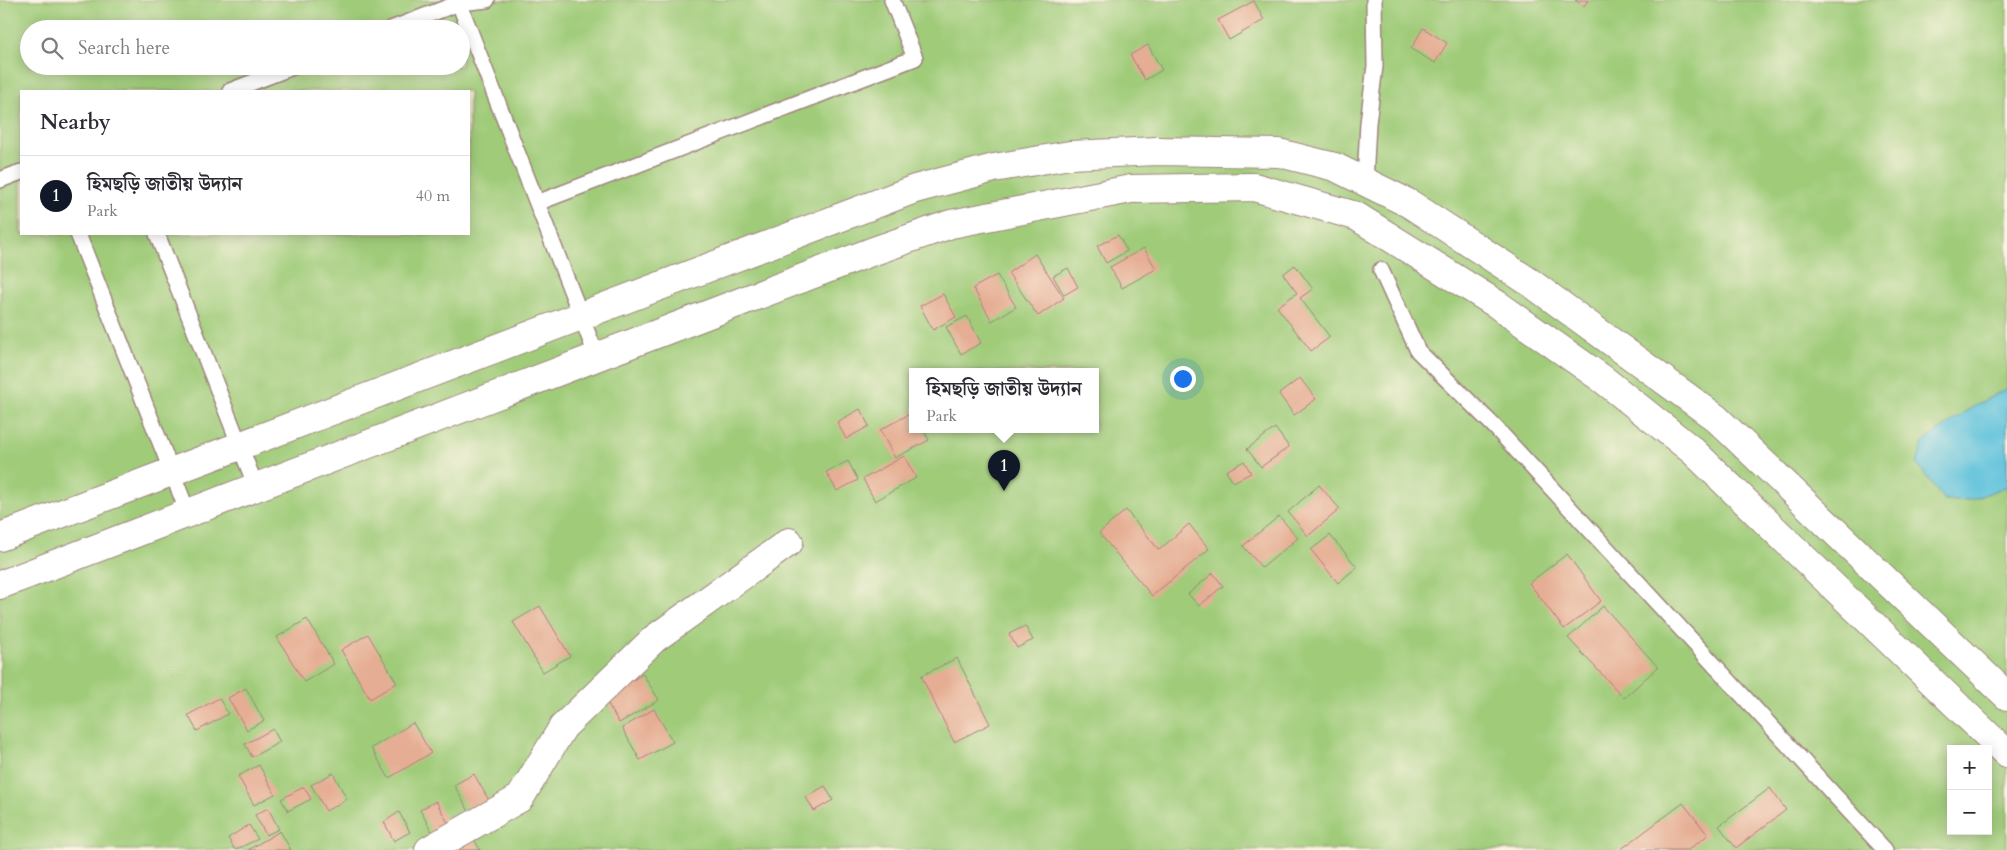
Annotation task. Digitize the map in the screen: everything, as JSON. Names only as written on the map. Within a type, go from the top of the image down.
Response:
[{"type":"street","points":[[0,537],[915,189],[994,168],[1070,155],[1157,151],[1279,153],[1335,167],[1410,204],[1531,284],[1716,418],[2007,696]]},
{"type":"street","points":[[0,585],[871,252],[951,224],[1131,189],[1254,187],[1356,216],[1498,304],[1604,380],[1693,451],[2007,754]]},
{"type":"street","points":[[428,850],[520,798],[563,727],[654,639],[789,542]]},
{"type":"lane","points":[[414,20],[459,2],[487,0]]},
{"type":"lane","points":[[537,203],[915,58],[892,0]]},
{"type":"lane","points":[[1365,182],[1368,123],[1375,66],[1374,0]]},
{"type":"lane","points":[[459,2],[466,20]]},
{"type":"lane","points":[[470,30],[597,357]]},
{"type":"lane","points":[[233,90],[271,75]]},
{"type":"lane","points":[[0,180],[20,172]]},
{"type":"lane","points":[[78,235],[188,513]]},
{"type":"lane","points":[[158,235],[256,487]]},
{"type":"lane","points":[[1381,270],[1418,351],[1494,426],[1885,850]]},
{"type":"green space","points":[[0,0],[2007,0],[2007,850],[0,850]]},
{"type":"water","points":[[2007,388],[2007,486],[1971,500],[1944,500],[1917,464],[1923,442],[1966,411]]},
{"type":"building","points":[[1575,0],[1588,0],[1584,6]]},
{"type":"building","points":[[1254,1],[1264,20],[1229,40],[1218,20]]},
{"type":"building","points":[[1423,28],[1447,43],[1435,63],[1411,49]]},
{"type":"building","points":[[1148,45],[1162,70],[1145,80],[1130,55]]},
{"type":"building","points":[[1118,235],[1127,251],[1106,263],[1097,246]]},
{"type":"building","points":[[1144,248],[1156,269],[1122,288],[1110,267]]},
{"type":"building","points":[[1035,254],[1064,298],[1038,316],[1008,273]]},
{"type":"building","points":[[1295,265],[1313,289],[1300,298],[1330,337],[1311,351],[1277,307],[1297,293],[1283,274]]},
{"type":"building","points":[[1068,268],[1078,287],[1064,295],[1053,276]]},
{"type":"building","points":[[997,275],[1016,307],[992,321],[973,288]]},
{"type":"building","points":[[943,294],[956,317],[933,330],[920,306]]},
{"type":"building","points":[[967,316],[981,343],[961,354],[946,327]]},
{"type":"building","points":[[1300,378],[1316,399],[1294,415],[1279,394]]},
{"type":"building","points":[[860,409],[869,426],[846,439],[837,422]]},
{"type":"building","points":[[909,414],[909,433],[925,433],[929,440],[895,458],[880,430]]},
{"type":"building","points":[[1275,428],[1289,447],[1261,467],[1247,449]]},
{"type":"building","points":[[904,456],[916,478],[875,501],[863,479]]},
{"type":"building","points":[[848,461],[858,480],[837,491],[826,472]]},
{"type":"building","points":[[1244,461],[1251,473],[1233,482],[1226,471]]},
{"type":"building","points":[[1319,485],[1340,509],[1308,536],[1288,512]]},
{"type":"building","points":[[1126,510],[1159,550],[1189,524],[1209,549],[1152,596],[1099,533]]},
{"type":"building","points":[[1279,516],[1298,538],[1262,568],[1243,546]]},
{"type":"building","points":[[1330,535],[1357,567],[1338,583],[1311,550]]},
{"type":"building","points":[[1567,554],[1601,601],[1564,629],[1529,583]]},
{"type":"building","points":[[1213,573],[1223,586],[1199,606],[1188,594]]},
{"type":"building","points":[[540,606],[570,656],[543,672],[513,622]]},
{"type":"building","points":[[1603,606],[1658,667],[1624,698],[1568,638]]},
{"type":"building","points":[[307,619],[334,664],[304,682],[277,637]]},
{"type":"building","points":[[1025,626],[1033,640],[1017,648],[1009,634]]},
{"type":"building","points":[[368,634],[397,683],[370,699],[341,650]]},
{"type":"building","points":[[957,658],[990,724],[954,742],[921,676]]},
{"type":"building","points":[[643,674],[659,700],[619,723],[604,697]]},
{"type":"building","points":[[246,688],[264,721],[247,730],[228,698]]},
{"type":"building","points":[[219,698],[228,714],[197,731],[188,715]]},
{"type":"building","points":[[654,709],[673,742],[640,760],[622,728]]},
{"type":"building","points":[[413,723],[431,753],[389,778],[371,748]]},
{"type":"building","points":[[273,729],[280,742],[252,757],[245,744]]},
{"type":"building","points":[[259,765],[275,794],[254,805],[238,776]]},
{"type":"building","points":[[333,773],[347,799],[326,811],[311,785]]},
{"type":"building","points":[[474,774],[491,804],[471,815],[454,785]]},
{"type":"building","points":[[825,786],[833,800],[814,811],[806,797]]},
{"type":"building","points":[[304,787],[311,799],[288,811],[281,799]]},
{"type":"building","points":[[1770,788],[1786,810],[1736,848],[1719,826]]},
{"type":"building","points":[[436,801],[452,830],[436,839],[420,810]]},
{"type":"building","points":[[1683,803],[1708,835],[1688,850],[1620,850]]},
{"type":"building","points":[[268,808],[279,829],[266,835],[255,815]]},
{"type":"building","points":[[399,812],[410,832],[394,841],[384,822]]},
{"type":"building","points":[[249,825],[258,839],[235,850],[228,838]]},
{"type":"building","points":[[280,831],[291,850],[248,850]]},
{"type":"building","points":[[474,839],[480,850],[460,850],[459,848]]},
{"type":"place","name":"হিমছড়ি জাতীয় উদ্যান","points":[[1004,491]]}]
